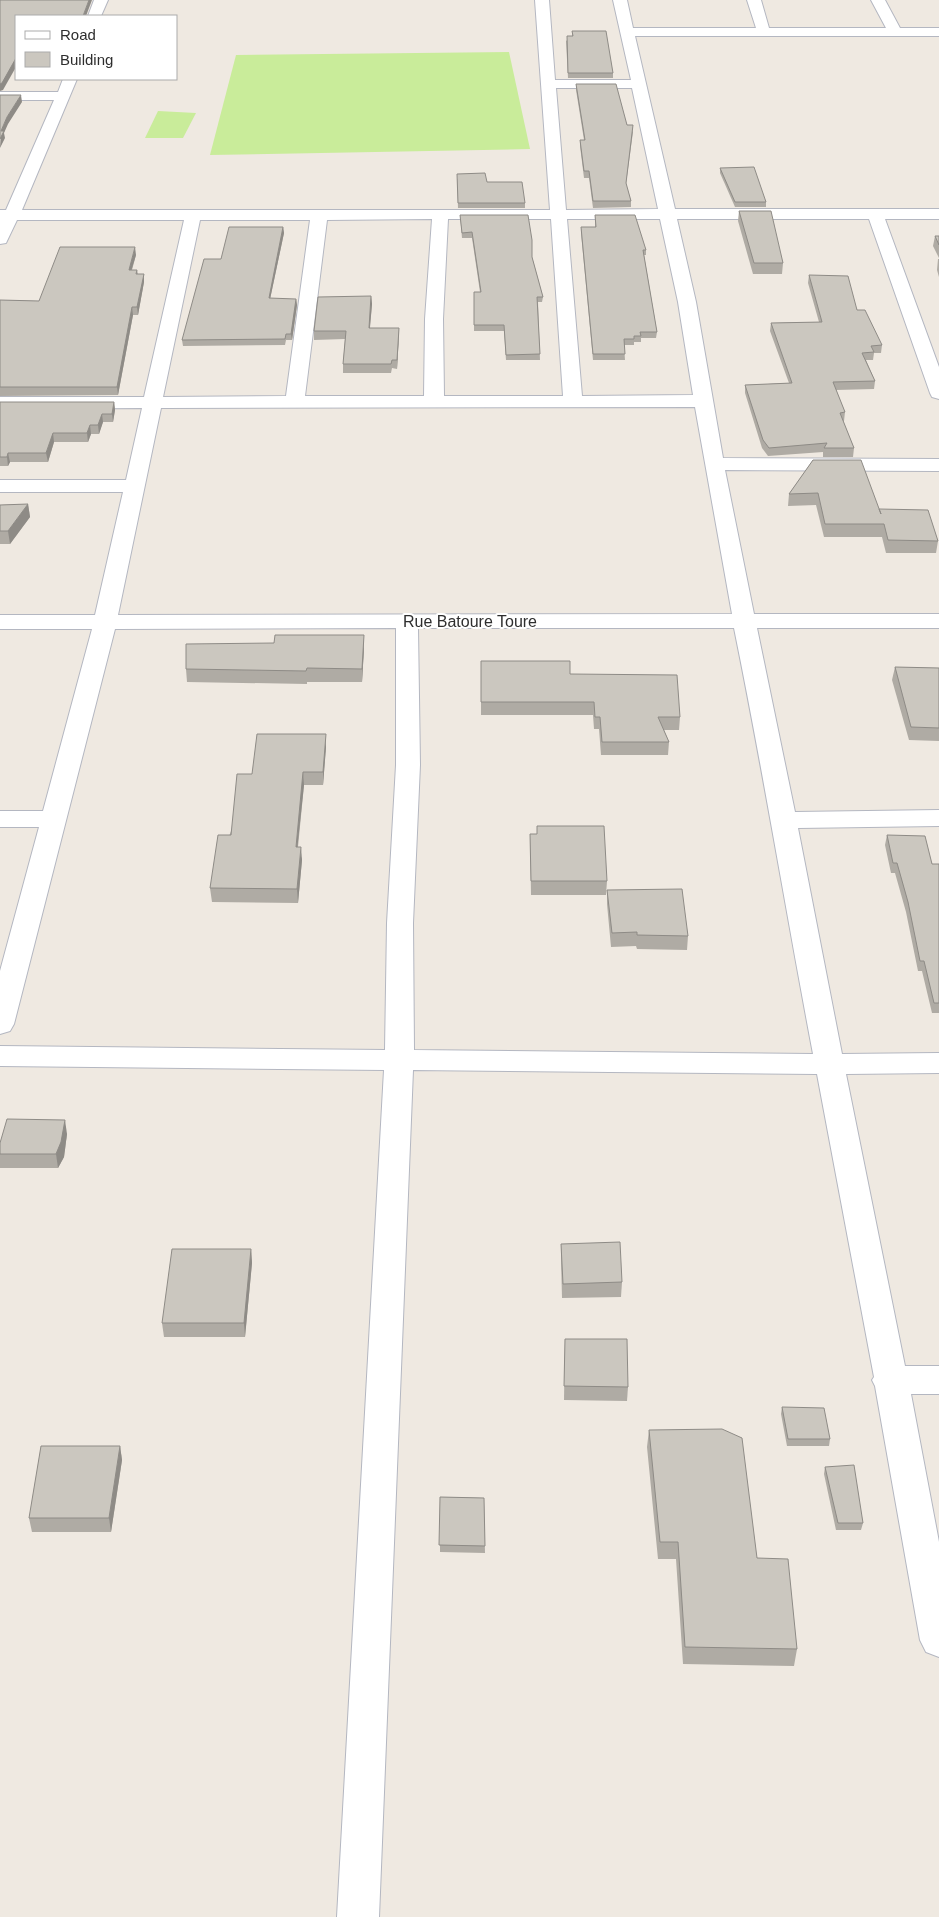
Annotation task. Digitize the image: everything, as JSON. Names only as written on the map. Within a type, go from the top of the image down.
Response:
[{"type":"street","points":[[95,15],[101,0]]},
{"type":"street","points":[[542,0],[573,401]]},
{"type":"street","points":[[620,0],[687,302],[744,620],[774,764],[783,820],[872,1277],[889,1380],[939,1640]]},
{"type":"street","points":[[754,0],[764,32]]},
{"type":"street","points":[[878,0],[896,32]]},
{"type":"street","points":[[627,32],[939,32]]},
{"type":"street","points":[[0,239],[5,214],[32,172],[70,80]]},
{"type":"street","points":[[549,84],[639,84]]},
{"type":"street","points":[[0,96],[62,96]]},
{"type":"street","points":[[5,214],[939,214]]},
{"type":"street","points":[[875,214],[939,393]]},
{"type":"street","points":[[0,1024],[105,622],[193,215]]},
{"type":"street","points":[[295,402],[319,215]]},
{"type":"street","points":[[434,401],[434,319],[440,215]]},
{"type":"street","points":[[0,402],[704,401]]},
{"type":"street","points":[[715,464],[939,465]]},
{"type":"street","points":[[0,486],[133,486]]},
{"type":"street","points":[[358,1917],[399,1060],[400,923],[408,765],[407,621]]},
{"type":"street","name":"Rue Batoure Toure","points":[[0,622],[939,621]]},
{"type":"street","points":[[0,818],[53,819]]},
{"type":"street","points":[[783,820],[939,818]]},
{"type":"street","points":[[0,1056],[830,1064],[939,1063]]},
{"type":"street","points":[[889,1380],[939,1380]]},
{"type":"green space","points":[[509,52],[530,149],[210,155],[236,55]]},
{"type":"green space","points":[[158,111],[196,113],[183,138],[145,138]]},
{"type":"building","points":[[0,0],[89,0],[83,15],[15,15],[15,60],[0,84]]},
{"type":"building","points":[[572,31],[606,31],[613,73],[568,73],[567,36],[573,36]]},
{"type":"building","points":[[576,84],[616,84],[627,125],[633,125],[626,183],[631,201],[593,201],[589,171],[584,171],[580,140],[585,140]]},
{"type":"building","points":[[0,95],[21,95],[7,117],[0,139]]},
{"type":"building","points":[[754,167],[766,202],[735,202],[720,168]]},
{"type":"building","points":[[485,173],[487,182],[522,182],[525,203],[458,203],[457,174]]},
{"type":"building","points":[[739,211],[771,211],[783,263],[754,263]]},
{"type":"building","points":[[460,215],[528,215],[532,240],[532,257],[543,297],[537,297],[540,354],[506,355],[504,325],[474,325],[474,292],[481,292],[472,232],[462,233]]},
{"type":"building","points":[[595,215],[635,215],[646,250],[643,250],[657,332],[640,332],[641,336],[634,336],[634,339],[624,339],[625,354],[593,354],[581,227],[596,227]]},
{"type":"building","points":[[229,227],[283,227],[269,298],[296,299],[291,334],[286,334],[285,339],[182,340],[204,259],[221,259]]},
{"type":"building","points":[[935,236],[939,236],[939,245]]},
{"type":"building","points":[[60,247],[135,247],[129,270],[137,270],[136,274],[144,274],[137,307],[132,307],[117,387],[0,387],[0,300],[39,301]]},
{"type":"building","points":[[809,275],[848,276],[857,310],[865,310],[882,345],[871,346],[874,352],[862,353],[875,381],[833,382],[845,412],[840,413],[854,448],[824,448],[827,443],[769,448],[763,440],[745,385],[792,383],[771,323],[822,322]]},
{"type":"building","points":[[371,296],[369,328],[399,328],[397,360],[392,360],[391,364],[343,364],[346,331],[314,331],[318,297]]},
{"type":"building","points":[[0,402],[114,402],[112,414],[102,414],[98,425],[90,425],[87,433],[53,433],[46,453],[8,453],[7,457],[0,457]]},
{"type":"building","points":[[813,460],[861,460],[879,509],[928,510],[938,541],[888,540],[884,524],[825,524],[818,493],[789,494]]},
{"type":"building","points":[[28,504],[8,531],[0,531],[0,505]]},
{"type":"building","points":[[275,635],[364,635],[362,669],[307,668],[306,671],[186,669],[186,644],[274,643]]},
{"type":"building","points":[[481,661],[570,661],[570,674],[677,675],[680,717],[658,717],[669,742],[602,742],[600,717],[595,717],[594,702],[481,702]]},
{"type":"building","points":[[895,667],[939,668],[939,728],[911,727]]},
{"type":"building","points":[[257,734],[326,734],[323,772],[303,772],[296,847],[301,847],[297,889],[210,888],[218,835],[231,835],[237,774],[252,774]]},
{"type":"building","points":[[537,826],[604,826],[607,881],[531,881],[530,834],[537,834]]},
{"type":"building","points":[[887,835],[925,836],[932,864],[939,864],[939,1003],[934,1003],[924,961],[920,961],[908,902],[897,863],[893,863]]},
{"type":"building","points":[[682,889],[688,936],[637,935],[637,932],[612,933],[607,890]]},
{"type":"building","points":[[7,1119],[65,1120],[61,1142],[56,1154],[0,1154],[0,1143]]},
{"type":"building","points":[[620,1242],[622,1282],[563,1284],[561,1244]]},
{"type":"building","points":[[172,1249],[251,1249],[244,1323],[162,1323]]},
{"type":"building","points":[[565,1339],[627,1339],[628,1387],[564,1386]]},
{"type":"building","points":[[782,1407],[824,1408],[830,1439],[788,1439]]},
{"type":"building","points":[[722,1429],[742,1438],[757,1558],[788,1559],[797,1649],[685,1647],[678,1542],[660,1542],[649,1430]]},
{"type":"building","points":[[41,1446],[120,1446],[109,1518],[29,1518]]},
{"type":"building","points":[[854,1465],[863,1523],[838,1523],[825,1467]]},
{"type":"building","points":[[440,1497],[484,1498],[485,1546],[439,1545]]}]
